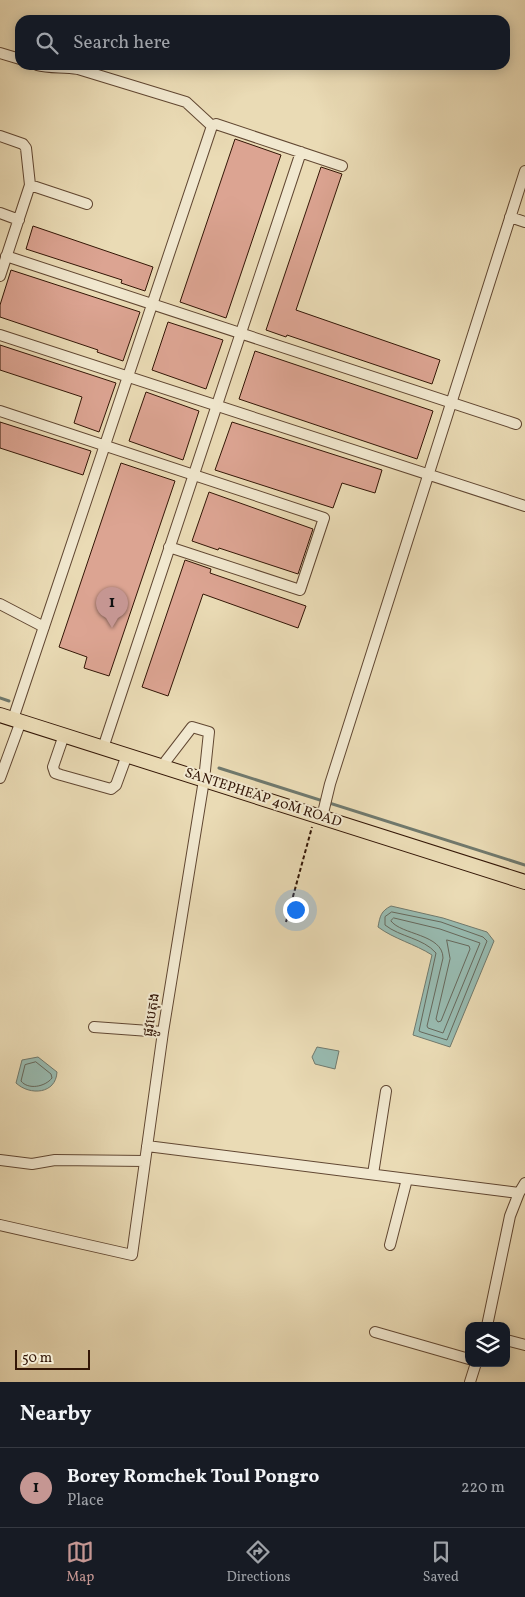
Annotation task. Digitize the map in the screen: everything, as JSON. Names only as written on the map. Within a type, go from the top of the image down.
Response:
[{"type":"main road","name":"SANTEPHEAP 40M ROAD","points":[[11,719],[204,780],[320,813],[525,882]]},
{"type":"street","points":[[0,53],[15,58]]},
{"type":"street","points":[[81,70],[186,102],[212,126]]},
{"type":"street","points":[[212,126],[216,124],[342,166]]},
{"type":"street","points":[[0,778],[11,719],[44,627],[212,126]]},
{"type":"street","points":[[0,136],[23,144],[26,148],[30,185],[0,276]]},
{"type":"street","points":[[103,748],[301,152]]},
{"type":"street","points":[[320,813],[525,171]]},
{"type":"street","points":[[30,185],[87,204]]},
{"type":"street","points":[[0,213],[19,220]]},
{"type":"street","points":[[510,217],[525,222]]},
{"type":"street","points":[[6,256],[516,424]]},
{"type":"street","points":[[0,335],[428,476],[525,506]]},
{"type":"street","points":[[0,411],[324,518],[300,590],[169,548]]},
{"type":"street","points":[[0,604],[44,627]]},
{"type":"street","name":"ផ្លូវបេតុង","points":[[0,1225],[132,1255],[163,1032],[204,780],[210,732],[192,727],[162,766]]},
{"type":"street","points":[[64,735],[53,767],[55,773],[60,775],[111,790],[116,785],[126,755]]},
{"type":"street","points":[[94,1026],[163,1032]]},
{"type":"street","points":[[373,1174],[386,1091]]},
{"type":"street","points":[[147,1146],[519,1193]]},
{"type":"street","points":[[0,1160],[32,1164],[55,1160],[145,1161]]},
{"type":"street","points":[[390,1245],[408,1179]]},
{"type":"street","points":[[489,1322],[510,1216],[525,1183]]},
{"type":"street","points":[[374,1332],[465,1358]]},
{"type":"street","points":[[510,1341],[525,1345]]},
{"type":"street","points":[[470,1382],[475,1367]]},
{"type":"path","points":[[286,922],[320,813]]},
{"type":"water","points":[[391,906],[443,918],[487,932],[494,941],[450,1047],[413,1035],[432,955],[378,927],[382,914]]},
{"type":"water","points":[[317,1047],[339,1051],[335,1069],[315,1064],[312,1057]]},
{"type":"water","points":[[38,1057],[57,1072],[56,1079],[47,1089],[41,1091],[28,1090],[16,1083],[22,1060]]},
{"type":"building","points":[[235,139],[281,155],[226,318],[180,302]]},
{"type":"building","points":[[321,167],[342,174],[296,310],[440,360],[432,384],[287,335],[286,337],[266,330]]},
{"type":"building","points":[[33,226],[153,267],[145,291],[121,283],[122,280],[26,249]]},
{"type":"building","points":[[11,270],[140,312],[123,361],[97,352],[98,350],[0,317],[0,305]]},
{"type":"building","points":[[168,322],[223,340],[206,389],[152,370]]},
{"type":"building","points":[[0,345],[116,383],[99,432],[74,423],[82,397],[0,370]]},
{"type":"building","points":[[255,351],[433,411],[417,459],[239,399]]},
{"type":"building","points":[[146,392],[199,411],[183,460],[129,441]]},
{"type":"building","points":[[0,422],[91,451],[83,475],[0,448]]},
{"type":"building","points":[[232,422],[382,470],[375,493],[342,483],[333,508],[215,470]]},
{"type":"building","points":[[121,463],[175,481],[109,676],[84,668],[87,657],[59,647]]},
{"type":"building","points":[[209,492],[313,529],[298,574],[192,541]]},
{"type":"building","points":[[185,560],[211,569],[210,573],[306,606],[298,628],[203,594],[168,696],[142,687]]},
{"type":"waterway","points":[[0,698],[9,701]]},
{"type":"waterway","points":[[219,768],[525,865]]},
{"type":"place","name":"Borey Romchek Toul Pongro","points":[[112,628]]}]
